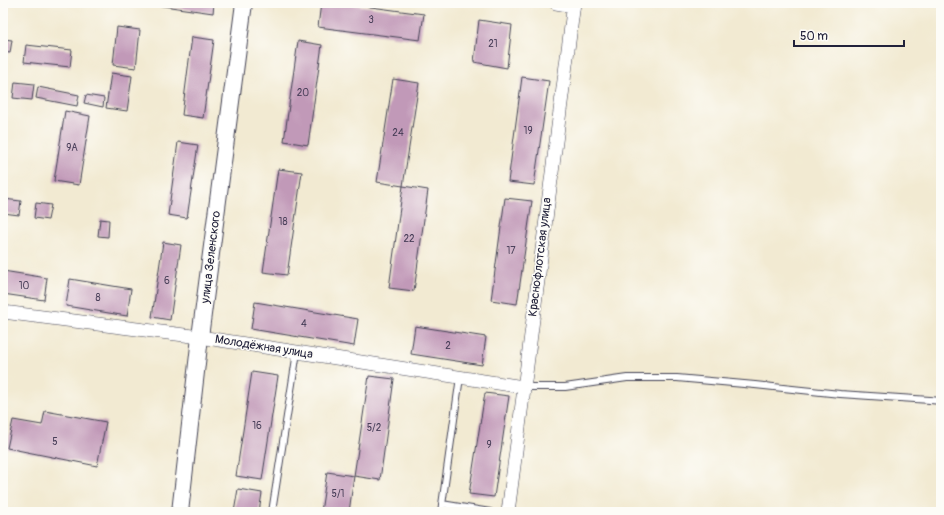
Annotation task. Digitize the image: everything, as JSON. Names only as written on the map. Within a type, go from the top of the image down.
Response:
[{"type":"street","name":"улица Зеленского","points":[[180,512],[200,337],[244,3]]},
{"type":"street","points":[[556,3],[573,4]]},
{"type":"street","name":"Краснофлотская улица","points":[[508,512],[573,4]]},
{"type":"street","name":"Молодёжная улица","points":[[3,312],[200,337],[523,387]]},
{"type":"lane","points":[[272,512],[297,352]]},
{"type":"lane","points":[[441,512],[460,377]]},
{"type":"lane","points":[[523,387],[565,387],[627,378],[677,378],[941,402]]},
{"type":"lane","points":[[442,504],[490,512]]},
{"type":"building","points":[[142,3],[214,3],[213,13]]},
{"type":"building","points":[[321,3],[340,3],[424,14],[420,40],[318,27]]},
{"type":"building","points":[[479,20],[512,25],[507,68],[474,62]]},
{"type":"building","points":[[117,27],[140,30],[136,68],[113,65]]},
{"type":"building","points":[[192,37],[214,40],[203,118],[182,115]]},
{"type":"building","points":[[3,39],[12,40],[10,53],[3,52]]},
{"type":"building","points":[[298,41],[322,45],[308,145],[284,141]]},
{"type":"building","points":[[26,45],[72,50],[70,67],[24,62]]},
{"type":"building","points":[[111,73],[132,76],[127,111],[106,108]]},
{"type":"building","points":[[522,77],[549,81],[534,185],[508,182]]},
{"type":"building","points":[[393,79],[419,83],[403,186],[377,182]]},
{"type":"building","points":[[15,82],[34,84],[32,100],[13,98]]},
{"type":"building","points":[[38,87],[79,95],[77,106],[36,98]]},
{"type":"building","points":[[86,95],[104,98],[103,107],[84,103]]},
{"type":"building","points":[[65,111],[90,116],[79,185],[54,181]]},
{"type":"building","points":[[178,142],[198,145],[187,218],[168,215]]},
{"type":"building","points":[[278,169],[302,172],[287,275],[263,272]]},
{"type":"building","points":[[403,186],[428,190],[414,291],[389,288]]},
{"type":"building","points":[[505,198],[532,201],[517,304],[491,300]]},
{"type":"building","points":[[3,199],[21,201],[19,215],[3,213]]},
{"type":"building","points":[[36,203],[51,205],[48,220],[34,218]]},
{"type":"building","points":[[100,219],[109,220],[108,237],[98,236]]},
{"type":"building","points":[[163,242],[181,245],[170,320],[152,317]]},
{"type":"building","points":[[3,271],[47,278],[44,300],[3,294]]},
{"type":"building","points":[[70,279],[131,289],[127,316],[66,306]]},
{"type":"building","points":[[255,302],[358,319],[354,346],[251,329]]},
{"type":"building","points":[[415,326],[486,337],[482,365],[411,354]]},
{"type":"building","points":[[252,372],[278,376],[262,480],[236,476]]},
{"type":"building","points":[[369,376],[394,379],[380,480],[354,476]]},
{"type":"building","points":[[485,393],[509,396],[494,497],[469,494]]},
{"type":"building","points":[[45,411],[106,422],[97,466],[7,448],[13,420],[42,425]]},
{"type":"building","points":[[327,472],[354,476],[349,512],[321,512]]},
{"type":"building","points":[[238,489],[262,493],[259,512],[234,512]]}]
